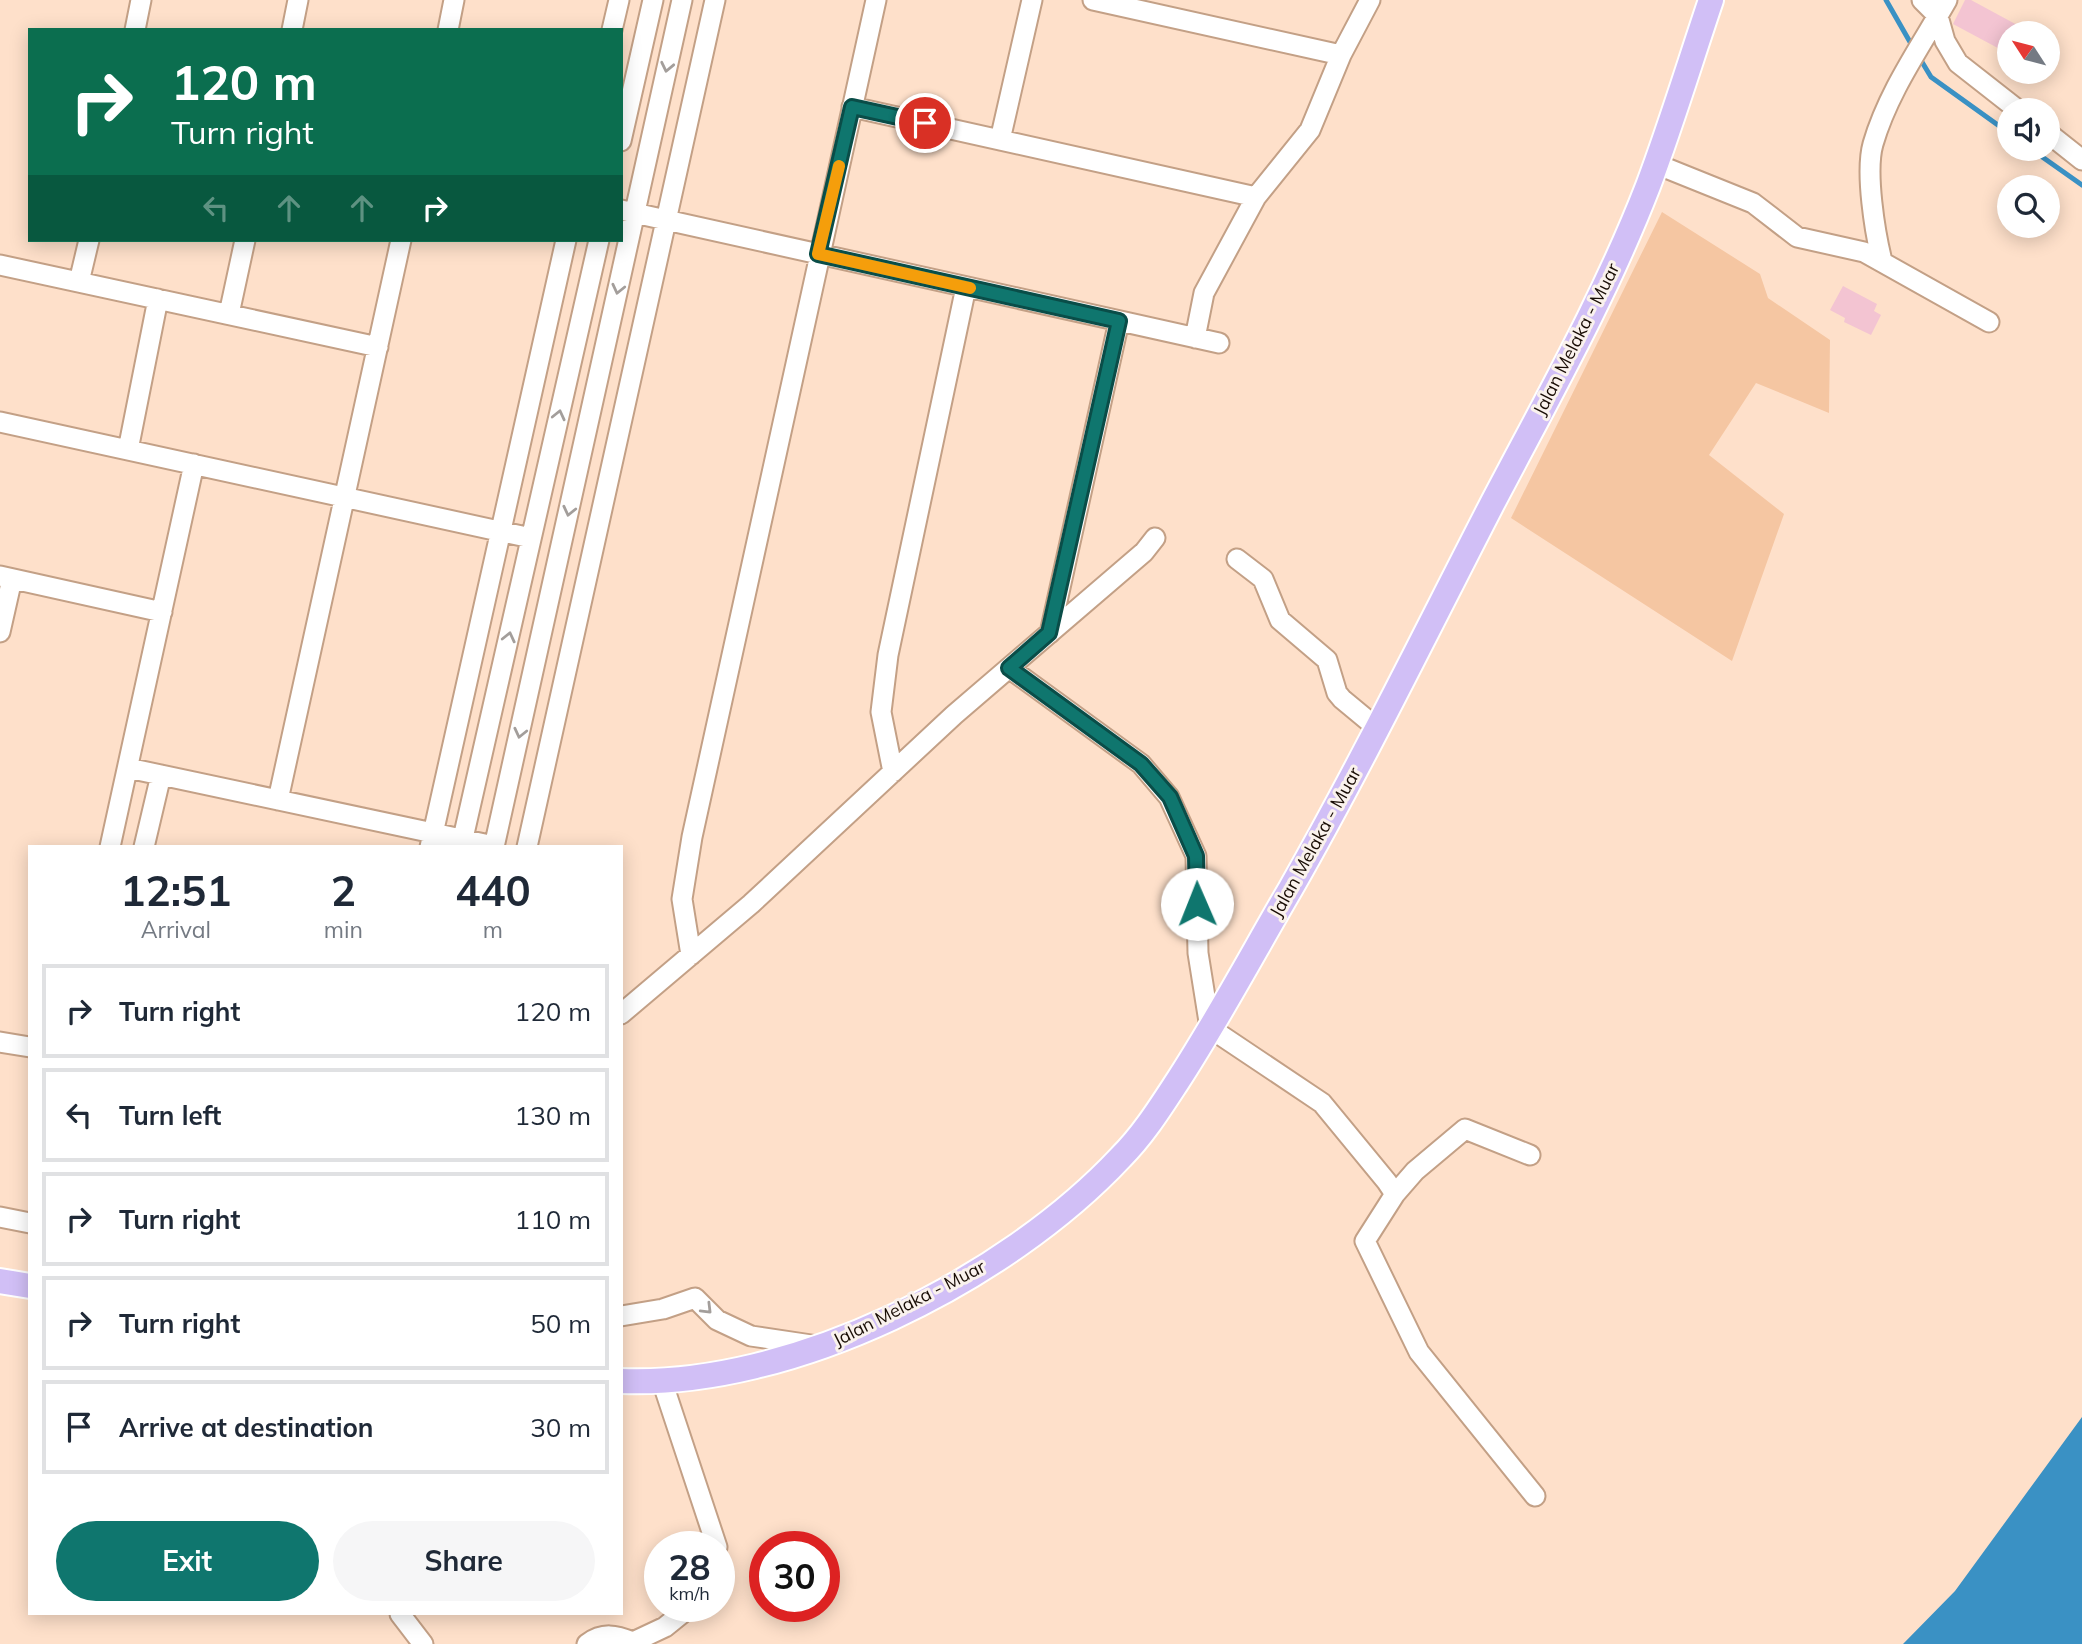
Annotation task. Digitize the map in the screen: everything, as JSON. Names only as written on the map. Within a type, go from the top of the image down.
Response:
[{"type":"main road","name":"Jalan Melaka - Muar","points":[[623,1381],[671,1382],[746,1371],[825,1346],[878,1324],[960,1281],[1043,1227],[1089,1190],[1125,1153],[1155,1115],[1210,1028],[1323,831],[1612,271],[1656,163],[1711,0]]},
{"type":"main road","points":[[0,1280],[28,1286]]},
{"type":"main road","points":[[623,1391],[671,1382]]},
{"type":"street","points":[[135,28],[141,0]]},
{"type":"street","points":[[292,28],[298,0]]},
{"type":"street","points":[[448,28],[454,0]]},
{"type":"street","points":[[612,28],[619,0]]},
{"type":"street","points":[[623,132],[653,0]]},
{"type":"street","points":[[623,235],[682,0]]},
{"type":"street","points":[[527,845],[664,220],[715,0]]},
{"type":"street","points":[[691,955],[682,899],[686,870],[818,254],[876,0]]},
{"type":"street","points":[[1000,140],[1032,0]]},
{"type":"street","points":[[1093,0],[1341,55]]},
{"type":"street","points":[[1195,338],[1204,293],[1256,197],[1310,130],[1341,55],[1370,0]]},
{"type":"street","points":[[1922,0],[1937,16],[1945,41],[1958,63],[2003,98]]},
{"type":"street","points":[[1882,261],[1872,220],[1872,145],[1903,73],[1937,16]]},
{"type":"street","points":[[852,107],[1256,197]]},
{"type":"street","points":[[2060,143],[2082,160]]},
{"type":"street","points":[[1656,163],[1754,203],[1797,237],[1864,252],[1989,323]]},
{"type":"street","points":[[628,211],[1219,343]]},
{"type":"street","points":[[79,282],[89,242]]},
{"type":"street","points":[[229,314],[245,242]]},
{"type":"street","points":[[278,800],[401,242]]},
{"type":"street","points":[[432,840],[566,242]]},
{"type":"street","points":[[128,768],[278,800],[432,840],[462,843],[599,242]]},
{"type":"street","points":[[494,845],[621,242]]},
{"type":"street","points":[[0,265],[378,347]]},
{"type":"street","points":[[893,772],[881,712],[888,655],[967,287]]},
{"type":"street","points":[[128,450],[158,299]]},
{"type":"street","points":[[1049,633],[1119,321]]},
{"type":"street","points":[[0,422],[531,538]]},
{"type":"street","points":[[110,845],[194,464]]},
{"type":"street","points":[[623,1012],[751,904],[1009,668],[1144,552],[1155,538]]},
{"type":"street","points":[[1237,559],[1263,579],[1280,620],[1327,660],[1337,693],[1377,728]]},
{"type":"street","points":[[0,632],[6,578],[162,612]]},
{"type":"street","points":[[1009,668],[1141,764],[1170,797],[1196,856],[1198,953],[1210,1028],[1322,1103],[1395,1194]]},
{"type":"street","points":[[145,845],[161,775]]},
{"type":"street","points":[[0,1042],[28,1047]]},
{"type":"street","points":[[1530,1155],[1465,1129],[1415,1171],[1395,1194],[1366,1241],[1398,1313],[1419,1352],[1535,1496]]},
{"type":"street","points":[[0,1217],[28,1223]]},
{"type":"street","points":[[623,1316],[663,1309],[695,1298],[718,1320],[751,1336],[825,1346]]},
{"type":"street","points":[[671,1382],[713,1531]]},
{"type":"street","points":[[401,1615],[423,1644]]},
{"type":"street","points":[[587,1644],[596,1637],[614,1634],[634,1642],[671,1622]]},
{"type":"shaded area","points":[[1662,212],[1760,274],[1768,298],[1830,340],[1829,413],[1756,383],[1709,455],[1784,514],[1732,661],[1511,518]]},
{"type":"water","points":[[2082,1417],[2082,1644],[1903,1644],[1955,1591]]},
{"type":"building","points":[[1965,0],[1971,0],[2010,21],[1997,21],[1997,48],[1953,24]]},
{"type":"building","points":[[1843,286],[1877,304],[1874,311],[1881,315],[1871,335],[1844,322],[1845,318],[1830,310]]},
{"type":"waterway","points":[[1886,0],[1914,49]]},
{"type":"waterway","points":[[1919,57],[1931,77],[1997,124]]},
{"type":"waterway","points":[[2048,161],[2082,185]]},
{"type":"slow traffic","points":[[839,166],[818,254],[970,288]]},
{"type":"route","points":[[925,123],[852,107],[818,254],[1119,321],[1049,633],[1009,668],[1141,764],[1170,797],[1196,856],[1197,904]]}]
